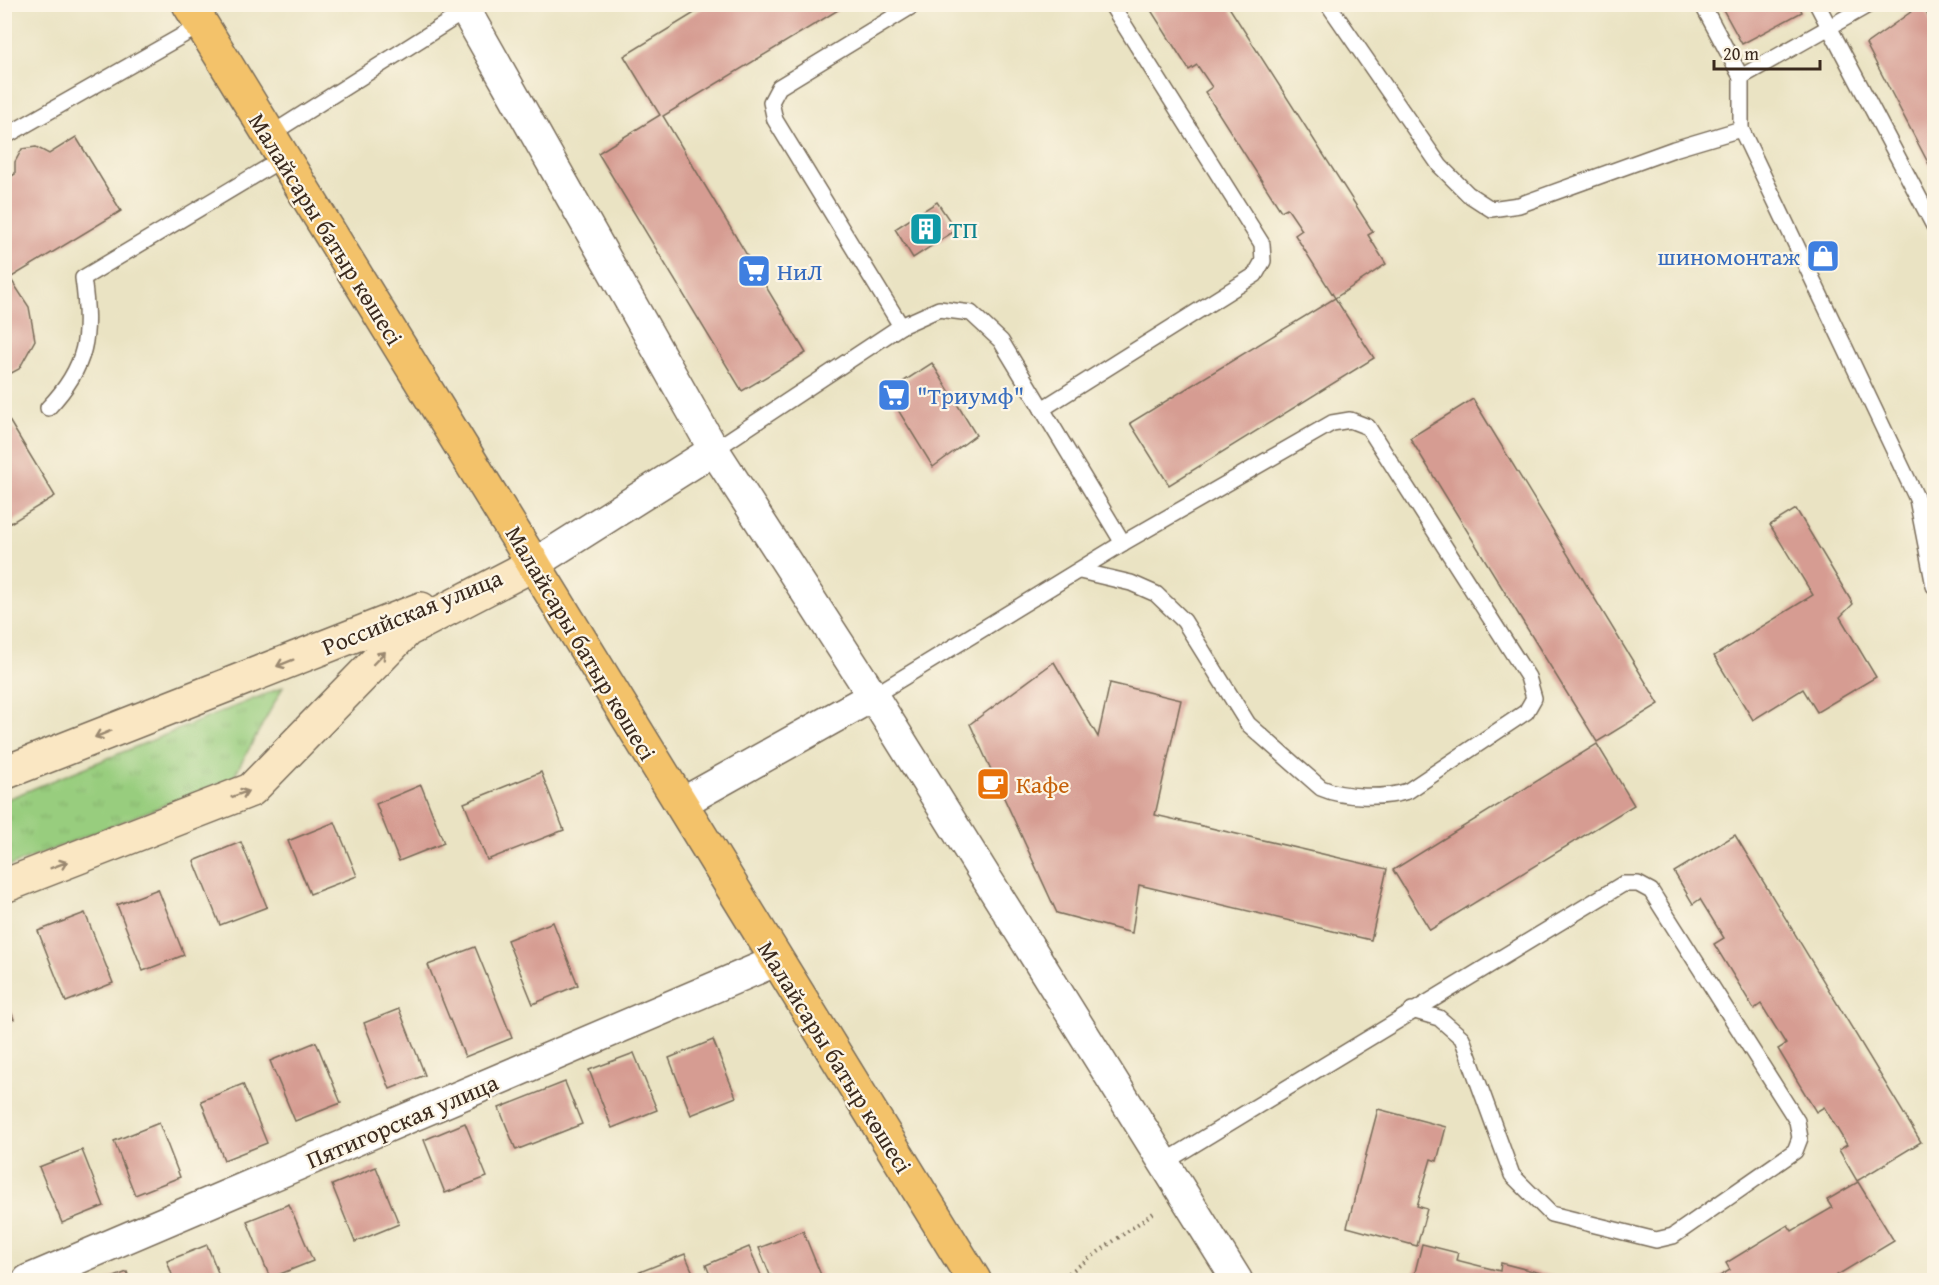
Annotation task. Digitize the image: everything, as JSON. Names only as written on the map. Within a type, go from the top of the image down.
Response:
[{"type":"main road","name":"Малайсары батыр көшесі","points":[[195,15],[974,1281]]},
{"type":"street","points":[[468,6],[714,450],[873,696],[1237,1281]]},
{"type":"street","points":[[534,564],[714,450]]},
{"type":"street","name":"Российская улица","points":[[4,773],[534,564]]},
{"type":"street","name":"Российская улица","points":[[4,886],[251,789],[407,630],[534,564]]},
{"type":"street","points":[[680,804],[873,696]]},
{"type":"street","name":"Пятигорская улица","points":[[28,1281],[776,961]]},
{"type":"lane","points":[[900,326],[775,120],[771,102],[779,87],[915,4]]},
{"type":"lane","points":[[1042,409],[1256,276],[1263,261],[1262,244],[1111,4]]},
{"type":"lane","points":[[1328,4],[1440,166],[1468,194],[1491,209],[1519,206],[1674,149],[1741,129]]},
{"type":"lane","points":[[1702,4],[1742,77],[1741,129],[1917,498],[1935,586]]},
{"type":"lane","points":[[1817,4],[1935,226]]},
{"type":"lane","points":[[1742,77],[1870,4]]},
{"type":"lane","points":[[48,408],[66,388],[80,360],[88,332],[83,278],[275,147],[468,6]]},
{"type":"lane","points":[[4,138],[195,15]]},
{"type":"lane","points":[[714,450],[900,326],[939,309],[971,313],[1001,341],[1122,543]]},
{"type":"lane","points":[[873,696],[1080,571],[1122,543],[1332,423],[1350,420],[1368,427],[1528,677],[1534,698],[1526,712],[1408,791],[1396,795],[1334,794],[1321,788],[1248,724],[1184,621],[1156,594],[1131,583],[1080,571]]},
{"type":"lane","points":[[1165,1162],[1412,1010],[1623,884],[1638,884],[1651,891],[1797,1121],[1800,1138],[1795,1151],[1673,1236],[1656,1240],[1551,1214],[1512,1174],[1462,1038],[1439,1018],[1412,1010]]},
{"type":"path","points":[[1059,1281],[1183,1191]]},
{"type":"green space","points":[[283,687],[233,778],[5,868],[5,800]]},
{"type":"building","points":[[709,4],[848,4],[663,116],[806,353],[742,391],[598,153],[660,115],[624,56]]},
{"type":"building","points":[[1147,4],[1227,4],[1373,232],[1368,235],[1386,264],[1335,298],[1295,235],[1302,230],[1287,208],[1281,211],[1205,92],[1212,87],[1197,65],[1189,70]]},
{"type":"building","points":[[1720,4],[1798,4],[1802,12],[1742,44]]},
{"type":"building","points":[[1922,4],[1934,28],[1934,174],[1866,44]]},
{"type":"building","points":[[76,137],[121,211],[10,278],[29,307],[35,340],[19,369],[4,377],[4,181],[15,174],[15,162],[22,149],[36,147],[49,154]]},
{"type":"building","name":"ТП","points":[[937,202],[956,230],[913,258],[895,229]]},
{"type":"building","points":[[1335,298],[1374,358],[1169,485],[1130,423]]},
{"type":"building","points":[[932,363],[976,435],[933,467],[887,392]]},
{"type":"building","points":[[1473,399],[1659,704],[1597,742],[1410,438]]},
{"type":"building","points":[[4,412],[55,496],[4,527]]},
{"type":"building","points":[[1796,509],[1853,604],[1840,617],[1876,677],[1817,712],[1803,689],[1753,720],[1714,656],[1813,595],[1770,525]]},
{"type":"building","points":[[1054,662],[1098,737],[1110,683],[1181,700],[1155,815],[1387,869],[1371,940],[1139,885],[1132,933],[1057,913],[970,724]]},
{"type":"building","points":[[1597,744],[1634,805],[1430,930],[1393,870]]},
{"type":"building","points":[[541,772],[564,830],[487,860],[464,803]]},
{"type":"building","points":[[421,785],[444,843],[399,861],[376,804]]},
{"type":"building","points":[[335,822],[357,876],[310,894],[288,841]]},
{"type":"building","points":[[1735,835],[1921,1142],[1857,1181],[1839,1150],[1847,1145],[1824,1107],[1816,1112],[1778,1049],[1786,1044],[1761,1004],[1754,1009],[1714,944],[1724,938],[1700,899],[1693,904],[1674,872]]},
{"type":"building","points":[[241,842],[267,907],[220,925],[194,861]]},
{"type":"building","points":[[158,889],[184,955],[143,971],[117,905]]},
{"type":"building","points":[[85,913],[113,983],[66,1002],[38,931]]},
{"type":"building","points":[[553,922],[578,985],[533,1004],[507,940]]},
{"type":"building","points":[[475,947],[512,1038],[465,1057],[428,965]]},
{"type":"building","points":[[4,995],[14,1019],[4,1023]]},
{"type":"building","points":[[399,1009],[425,1075],[390,1089],[364,1023]]},
{"type":"building","points":[[713,1040],[736,1097],[691,1115],[669,1058]]},
{"type":"building","points":[[316,1042],[341,1103],[295,1121],[270,1061]]},
{"type":"building","points":[[634,1053],[657,1110],[612,1128],[589,1070]]},
{"type":"building","points":[[565,1082],[582,1124],[516,1150],[499,1108]]},
{"type":"building","points":[[243,1084],[267,1143],[224,1160],[201,1101]]},
{"type":"building","points":[[1378,1109],[1446,1127],[1437,1161],[1431,1159],[1417,1206],[1427,1209],[1417,1246],[1347,1227]]},
{"type":"building","points":[[159,1123],[180,1177],[135,1195],[114,1141]]},
{"type":"building","points":[[465,1123],[487,1177],[445,1193],[424,1140]]},
{"type":"building","points":[[82,1150],[104,1206],[62,1223],[39,1167]]},
{"type":"building","points":[[376,1167],[399,1224],[355,1242],[332,1185]]},
{"type":"building","points":[[1858,1182],[1894,1241],[1829,1280],[1713,1280],[1730,1270],[1726,1263],[1788,1225],[1792,1231],[1832,1208],[1827,1200]]},
{"type":"building","points":[[289,1204],[313,1261],[270,1278],[247,1221]]},
{"type":"building","points":[[803,1231],[823,1280],[772,1280],[759,1248]]},
{"type":"building","points":[[1422,1244],[1458,1253],[1456,1260],[1500,1271],[1501,1263],[1568,1280],[1413,1280]]},
{"type":"building","points":[[207,1245],[221,1280],[174,1280],[167,1261]]},
{"type":"building","points":[[749,1247],[763,1280],[712,1280],[706,1265]]},
{"type":"building","points":[[685,1254],[696,1280],[629,1280],[627,1277]]},
{"type":"building","points":[[127,1272],[130,1280],[107,1280]]},
{"type":"place","name":"ТП","points":[[926,229]]},
{"type":"place","name":"шиномонтаж","points":[[1823,256]]},
{"type":"place","name":"НиЛ","points":[[754,271]]},
{"type":"place","name":"\"Триумф\"","points":[[894,395]]},
{"type":"place","name":"Кафе","points":[[993,784]]}]
